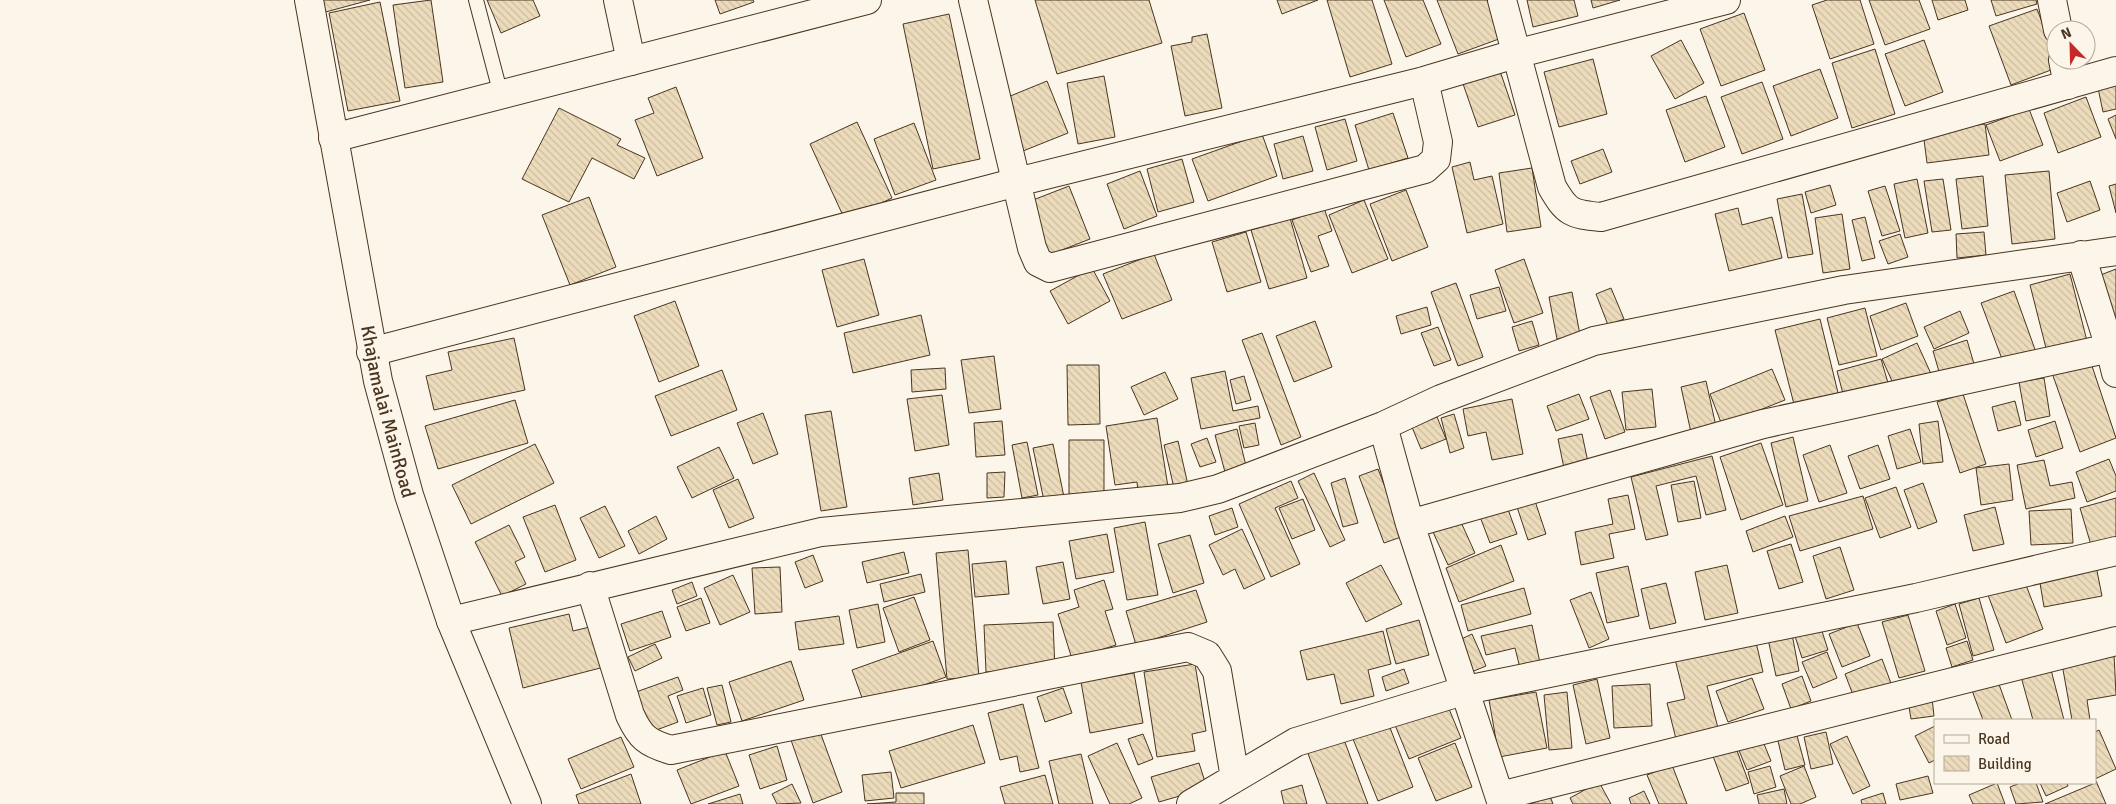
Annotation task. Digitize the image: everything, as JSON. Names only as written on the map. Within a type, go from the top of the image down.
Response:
[{"type":"street","name":"Khajamalai MainRoad","points":[[309,0],[371,352],[409,495],[451,621],[527,804]]},
{"type":"street","points":[[618,0],[631,61]]},
{"type":"street","points":[[333,138],[867,0]]},
{"type":"street","points":[[973,0],[1032,248],[1038,262],[1050,268],[1065,266],[1425,169],[1436,158],[1438,142],[1424,81]]},
{"type":"street","points":[[1502,0],[1552,187],[1564,208],[1582,215],[1601,217],[2066,72],[2116,71]]},
{"type":"street","points":[[371,352],[1017,182],[1424,81],[1515,54],[1726,0]]},
{"type":"street","points":[[2052,0],[2056,20]]},
{"type":"street","points":[[451,621],[590,586],[821,532],[1180,498],[1218,489],[1383,426],[1441,400],[1594,341],[1844,290],[2116,251]]},
{"type":"street","points":[[1410,524],[1763,424],[2113,361],[2081,255]]},
{"type":"street","points":[[1383,426],[1410,524],[1501,800],[2116,641]]},
{"type":"street","points":[[1191,804],[1296,742],[1466,690],[1916,598],[2116,551]]},
{"type":"street","points":[[590,586],[630,715],[638,733],[654,745],[671,750],[1188,647],[1207,655],[1217,671],[1235,778]]},
{"type":"lane","points":[[476,0],[500,95]]},
{"type":"building","points":[[319,0],[370,0],[322,13]]},
{"type":"building","points":[[431,0],[443,82],[405,88],[393,5]]},
{"type":"building","points":[[487,0],[533,0],[540,16],[501,33]]},
{"type":"building","points":[[715,0],[753,0],[754,2],[720,14]]},
{"type":"building","points":[[1035,0],[1149,0],[1162,43],[1057,74]]},
{"type":"building","points":[[1277,0],[1318,0],[1282,14]]},
{"type":"building","points":[[1327,0],[1372,0],[1392,64],[1350,77]]},
{"type":"building","points":[[1384,0],[1423,0],[1441,44],[1406,57]]},
{"type":"building","points":[[1437,0],[1493,0],[1507,36],[1458,54]]},
{"type":"building","points":[[1527,0],[1574,0],[1578,16],[1533,27]]},
{"type":"building","points":[[1591,0],[1620,0],[1593,8]]},
{"type":"building","points":[[1827,0],[1860,0],[1874,44],[1830,59],[1812,5]]},
{"type":"building","points":[[1869,0],[1919,0],[1930,29],[1885,45]]},
{"type":"building","points":[[1932,0],[1965,0],[1968,10],[1938,20]]},
{"type":"building","points":[[1991,0],[2036,0],[2037,4],[1996,16]]},
{"type":"building","points":[[380,2],[400,101],[348,111],[329,13]]},
{"type":"building","points":[[2037,9],[2046,33],[2046,70],[2051,70],[2011,85],[1989,26]]},
{"type":"building","points":[[1744,13],[1765,70],[1721,86],[1700,29]]},
{"type":"building","points":[[949,14],[980,159],[933,169],[903,24]]},
{"type":"building","points":[[1207,34],[1222,108],[1185,116],[1171,46],[1192,42],[1192,37]]},
{"type":"building","points":[[1681,40],[1704,83],[1675,99],[1651,56]]},
{"type":"building","points":[[1924,40],[1943,92],[1905,106],[1885,54]]},
{"type":"building","points":[[1875,49],[1895,114],[1852,128],[1832,63]]},
{"type":"building","points":[[1593,59],[1607,114],[1559,127],[1544,72]]},
{"type":"building","points":[[1498,65],[1515,115],[1478,127],[1461,78]]},
{"type":"building","points":[[1820,69],[1838,118],[1791,136],[1773,86]]},
{"type":"building","points":[[1104,76],[1115,137],[1078,144],[1067,83]]},
{"type":"building","points":[[1047,81],[1068,133],[1023,151],[1003,99]]},
{"type":"building","points":[[1762,82],[1783,139],[1742,154],[1721,97]]},
{"type":"building","points":[[2116,84],[2116,109],[2103,112],[2098,88]]},
{"type":"building","points":[[676,87],[703,158],[657,176],[635,120],[654,113],[648,98]]},
{"type":"building","points":[[1706,96],[1725,147],[1685,162],[1666,110]]},
{"type":"building","points":[[2086,97],[2101,137],[2058,153],[2044,113]]},
{"type":"building","points":[[559,108],[621,139],[617,145],[645,158],[634,179],[592,158],[569,202],[522,179]]},
{"type":"building","points":[[2029,109],[2043,145],[2000,161],[1986,125]]},
{"type":"building","points":[[1393,113],[1408,158],[1369,170],[1355,125]]},
{"type":"building","points":[[2116,115],[2116,139],[2108,119]]},
{"type":"building","points":[[1345,119],[1357,161],[1327,170],[1315,127]]},
{"type":"building","points":[[857,122],[892,198],[845,220],[810,144]]},
{"type":"building","points":[[914,123],[936,180],[895,195],[874,139]]},
{"type":"building","points":[[1985,124],[1989,155],[1927,163],[1923,132]]},
{"type":"building","points":[[1262,134],[1277,176],[1208,201],[1192,159]]},
{"type":"building","points":[[1303,136],[1313,171],[1283,179],[1274,144]]},
{"type":"building","points":[[1603,149],[1612,172],[1580,184],[1571,161]]},
{"type":"building","points":[[1182,159],[1194,202],[1158,212],[1147,169]]},
{"type":"building","points":[[1470,162],[1474,180],[1492,176],[1503,224],[1467,233],[1452,167]]},
{"type":"building","points":[[1532,168],[1541,227],[1507,232],[1499,173]]},
{"type":"building","points":[[1140,171],[1157,216],[1124,229],[1107,184]]},
{"type":"building","points":[[2049,171],[2055,239],[2012,244],[2005,175]]},
{"type":"building","points":[[1983,176],[1988,226],[1962,229],[1956,179]]},
{"type":"building","points":[[1917,179],[1928,233],[1905,238],[1894,184]]},
{"type":"building","points":[[1943,179],[1951,230],[1932,232],[1924,181]]},
{"type":"building","points":[[2090,181],[2100,210],[2067,222],[2057,193]]},
{"type":"building","points":[[2116,184],[2116,213],[2109,186]]},
{"type":"building","points":[[1830,185],[1836,205],[1811,213],[1805,192]]},
{"type":"building","points":[[1069,186],[1090,239],[1049,255],[1028,202]]},
{"type":"building","points":[[1885,186],[1900,231],[1882,236],[1868,191]]},
{"type":"building","points":[[1406,190],[1428,247],[1392,261],[1370,204]]},
{"type":"building","points":[[1802,194],[1813,254],[1788,258],[1777,199]]},
{"type":"building","points":[[589,197],[616,267],[570,285],[542,215]]},
{"type":"building","points":[[1364,200],[1388,259],[1352,273],[1329,215]]},
{"type":"building","points":[[1324,208],[1332,231],[1318,236],[1329,266],[1311,272],[1292,220]]},
{"type":"building","points":[[1738,208],[1742,225],[1772,217],[1782,258],[1729,271],[1715,214]]},
{"type":"building","points":[[1842,214],[1850,269],[1823,273],[1815,218]]},
{"type":"building","points":[[1865,217],[1875,258],[1862,261],[1852,220]]},
{"type":"building","points":[[1290,218],[1307,278],[1269,289],[1251,230]]},
{"type":"building","points":[[1246,232],[1261,282],[1227,292],[1212,242]]},
{"type":"building","points":[[1984,232],[1986,255],[1957,258],[1956,234]]},
{"type":"building","points":[[1900,234],[1908,257],[1888,264],[1879,241]]},
{"type":"building","points":[[1154,254],[1172,300],[1122,319],[1103,274]]},
{"type":"building","points":[[864,259],[879,315],[837,327],[822,270]]},
{"type":"building","points":[[1524,259],[1543,313],[1514,323],[1495,270]]},
{"type":"building","points":[[1092,268],[1110,301],[1068,324],[1050,291]]},
{"type":"building","points":[[2116,269],[2116,324],[2098,276]]},
{"type":"building","points":[[2070,274],[2087,341],[2047,352],[2030,285]]},
{"type":"building","points":[[1456,283],[1483,357],[1458,366],[1431,292]]},
{"type":"building","points":[[1499,287],[1506,311],[1477,319],[1470,295]]},
{"type":"building","points":[[1611,288],[1624,319],[1608,325],[1596,294]]},
{"type":"building","points":[[2014,291],[2037,355],[2005,367],[1981,303]]},
{"type":"building","points":[[1572,292],[1580,335],[1557,339],[1549,297]]},
{"type":"building","points":[[675,301],[699,366],[659,382],[634,316]]},
{"type":"building","points":[[1906,303],[1918,336],[1881,350],[1870,316]]},
{"type":"building","points":[[1427,307],[1431,325],[1401,334],[1396,316]]},
{"type":"building","points":[[1865,308],[1877,356],[1839,365],[1827,318]]},
{"type":"building","points":[[1960,311],[1969,333],[1934,349],[1924,327]]},
{"type":"building","points":[[921,315],[930,355],[853,373],[844,333]]},
{"type":"building","points":[[1820,319],[1840,401],[1796,412],[1775,330]]},
{"type":"building","points":[[1315,321],[1332,367],[1294,382],[1276,336]]},
{"type":"building","points":[[1532,321],[1539,345],[1519,351],[1512,327]]},
{"type":"building","points":[[1438,327],[1451,360],[1434,366],[1421,333]]},
{"type":"building","points":[[1262,333],[1301,437],[1281,445],[1242,340]]},
{"type":"building","points":[[514,338],[525,390],[434,410],[426,376],[452,370],[448,352]]},
{"type":"building","points":[[1967,340],[1974,364],[1940,375],[1933,351]]},
{"type":"building","points":[[1917,343],[1932,376],[1897,392],[1882,359]]},
{"type":"building","points":[[994,356],[1001,409],[969,413],[961,360]]},
{"type":"building","points":[[1881,359],[1891,393],[1846,405],[1837,371]]},
{"type":"building","points":[[2090,360],[2116,438],[2080,452],[2052,373]]},
{"type":"building","points":[[1067,365],[1099,365],[1100,424],[1068,425]]},
{"type":"building","points":[[945,368],[946,389],[912,392],[911,370]]},
{"type":"building","points":[[1772,369],[1785,400],[1722,425],[1710,394]]},
{"type":"building","points":[[722,370],[737,410],[671,436],[655,396]]},
{"type":"building","points":[[1225,371],[1233,411],[1258,406],[1260,418],[1201,429],[1191,378]]},
{"type":"building","points":[[1165,372],[1178,399],[1144,415],[1131,387]]},
{"type":"building","points":[[1244,376],[1251,400],[1236,404],[1230,380]]},
{"type":"building","points":[[2044,378],[2050,416],[2026,421],[2019,382]]},
{"type":"building","points":[[1706,381],[1717,431],[1692,437],[1681,387]]},
{"type":"building","points":[[1652,389],[1656,427],[1626,430],[1622,392]]},
{"type":"building","points":[[1610,390],[1625,432],[1605,439],[1590,397]]},
{"type":"building","points":[[1579,394],[1589,419],[1556,431],[1547,406]]},
{"type":"building","points":[[1963,394],[1986,464],[1960,473],[1937,402]]},
{"type":"building","points":[[942,395],[949,445],[915,451],[907,399]]},
{"type":"building","points":[[1512,399],[1523,454],[1492,460],[1486,432],[1468,436],[1463,409]]},
{"type":"building","points":[[515,400],[528,443],[438,469],[425,426]]},
{"type":"building","points":[[2015,401],[2021,425],[1998,431],[1992,407]]},
{"type":"building","points":[[831,411],[847,507],[821,511],[805,415]]},
{"type":"building","points":[[763,413],[778,454],[753,464],[737,423]]},
{"type":"building","points":[[1454,414],[1464,448],[1450,453],[1441,418]]},
{"type":"building","points":[[1437,417],[1446,439],[1421,449],[1412,427]]},
{"type":"building","points":[[1157,418],[1168,487],[1138,492],[1137,482],[1115,485],[1106,426]]},
{"type":"building","points":[[1002,421],[1005,455],[976,457],[974,423]]},
{"type":"building","points":[[1938,421],[1943,462],[1923,464],[1919,424]]},
{"type":"building","points":[[2055,421],[2063,448],[2036,457],[2028,430]]},
{"type":"building","points":[[1255,423],[1259,445],[1244,448],[1239,426]]},
{"type":"building","points":[[1237,429],[1246,466],[1225,472],[1215,435]]},
{"type":"building","points":[[1910,429],[1921,462],[1897,469],[1888,436]]},
{"type":"building","points":[[1582,434],[1589,467],[1565,473],[1558,439]]},
{"type":"building","points":[[1793,437],[1808,501],[1786,507],[1771,443]]},
{"type":"building","points":[[1207,438],[1216,462],[1200,467],[1191,444]]},
{"type":"building","points":[[1069,440],[1104,440],[1104,496],[1069,495]]},
{"type":"building","points":[[1178,441],[1188,485],[1174,488],[1164,445]]},
{"type":"building","points":[[1027,442],[1038,495],[1022,498],[1012,445]]},
{"type":"building","points":[[1761,443],[1783,505],[1741,520],[1720,457]]},
{"type":"building","points":[[535,444],[554,483],[471,524],[452,485]]},
{"type":"building","points":[[1053,444],[1064,497],[1044,501],[1033,448]]},
{"type":"building","points":[[1830,445],[1847,493],[1819,502],[1803,455]]},
{"type":"building","points":[[1878,445],[1890,479],[1860,489],[1848,456]]},
{"type":"building","points":[[719,447],[734,478],[692,498],[677,467]]},
{"type":"building","points":[[1712,456],[1726,510],[1706,515],[1696,476],[1656,486],[1668,535],[1646,540],[1631,477]]},
{"type":"building","points":[[2109,459],[2116,476],[2116,491],[2087,502],[2076,472]]},
{"type":"building","points":[[2044,460],[2050,486],[2072,482],[2075,498],[2026,509],[2017,465]]},
{"type":"building","points":[[2009,464],[2013,500],[1981,505],[1976,468]]},
{"type":"building","points":[[1378,469],[1404,536],[1384,543],[1359,476]]},
{"type":"building","points":[[1005,472],[1004,497],[987,498],[987,473]]},
{"type":"building","points":[[939,473],[943,500],[913,505],[909,478]]},
{"type":"building","points":[[1314,473],[1345,540],[1330,547],[1298,481]]},
{"type":"building","points":[[1345,478],[1358,523],[1343,527],[1331,483]]},
{"type":"building","points":[[738,479],[754,518],[729,528],[713,490]]},
{"type":"building","points":[[1291,481],[1298,498],[1275,508],[1300,564],[1271,577],[1239,504]]},
{"type":"building","points":[[1694,481],[1701,518],[1678,522],[1671,485]]},
{"type":"building","points":[[1923,483],[1937,522],[1918,529],[1904,490]]},
{"type":"building","points":[[1896,487],[1911,527],[1880,538],[1865,498]]},
{"type":"building","points":[[1533,495],[1546,534],[1528,540],[1515,501]]},
{"type":"building","points":[[1628,495],[1635,529],[1609,534],[1614,558],[1581,565],[1575,532],[1613,524],[1608,499]]},
{"type":"building","points":[[1863,496],[1873,529],[1800,551],[1789,516]]},
{"type":"building","points":[[2116,498],[2116,538],[2091,545],[2080,508]]},
{"type":"building","points":[[1303,499],[1315,530],[1292,539],[1279,508]]},
{"type":"building","points":[[1506,504],[1517,534],[1490,543],[1479,514]]},
{"type":"building","points":[[555,505],[576,560],[545,572],[523,517]]},
{"type":"building","points":[[605,506],[625,546],[599,558],[580,518]]},
{"type":"building","points":[[1995,507],[2004,544],[1973,551],[1964,515]]},
{"type":"building","points":[[1232,508],[1238,527],[1215,535],[1209,516]]},
{"type":"building","points":[[2071,509],[2073,543],[2031,545],[2029,511]]},
{"type":"building","points":[[656,516],[667,539],[639,554],[628,531]]},
{"type":"building","points":[[1785,516],[1793,537],[1753,552],[1746,531]]},
{"type":"building","points":[[1460,520],[1475,553],[1448,565],[1433,532]]},
{"type":"building","points":[[1145,522],[1158,595],[1127,600],[1114,528]]},
{"type":"building","points":[[509,525],[525,557],[515,562],[526,584],[502,596],[475,542]]},
{"type":"building","points":[[1242,529],[1265,579],[1244,589],[1235,569],[1223,575],[1209,545]]},
{"type":"building","points":[[1107,534],[1114,572],[1076,579],[1069,541]]},
{"type":"building","points":[[1190,535],[1204,583],[1173,593],[1158,544]]},
{"type":"building","points":[[1791,544],[1803,582],[1779,589],[1767,551]]},
{"type":"building","points":[[1501,545],[1514,581],[1459,602],[1446,568]]},
{"type":"building","points":[[1840,547],[1854,590],[1826,599],[1813,556]]},
{"type":"building","points":[[968,550],[979,677],[947,679],[936,553]]},
{"type":"building","points":[[904,552],[909,573],[867,583],[862,562]]},
{"type":"building","points":[[813,555],[823,581],[805,588],[795,562]]},
{"type":"building","points":[[1006,561],[1009,594],[975,597],[972,564]]},
{"type":"building","points":[[1063,562],[1070,599],[1043,604],[1036,567]]},
{"type":"building","points":[[1381,565],[1402,604],[1366,622],[1346,583]]},
{"type":"building","points":[[1727,565],[1738,613],[1705,620],[1695,572]]},
{"type":"building","points":[[1628,566],[1639,616],[1607,623],[1596,573]]},
{"type":"building","points":[[2096,566],[2102,596],[2044,607],[2039,577]]},
{"type":"building","points":[[780,567],[782,612],[755,614],[752,568]]},
{"type":"building","points":[[921,574],[925,592],[884,602],[880,584]]},
{"type":"building","points":[[733,575],[750,612],[720,625],[704,588]]},
{"type":"building","points":[[1104,580],[1113,609],[1105,611],[1116,645],[1072,659],[1058,614],[1079,607],[1074,590]]},
{"type":"building","points":[[2024,580],[2043,629],[2006,643],[1988,595]]},
{"type":"building","points":[[692,582],[697,596],[677,604],[672,590]]},
{"type":"building","points":[[1666,583],[1676,623],[1650,629],[1641,589]]},
{"type":"building","points":[[1524,588],[1531,614],[1468,631],[1461,605]]},
{"type":"building","points":[[1196,590],[1207,622],[1136,645],[1126,611]]},
{"type":"building","points":[[1591,592],[1609,639],[1589,648],[1570,600]]},
{"type":"building","points":[[914,597],[930,640],[899,652],[883,608]]},
{"type":"building","points":[[701,598],[710,623],[686,631],[677,607]]},
{"type":"building","points":[[1979,598],[1994,650],[1973,656],[1959,604]]},
{"type":"building","points":[[878,604],[885,642],[857,648],[849,610]]},
{"type":"building","points":[[1955,604],[1966,638],[1947,645],[1936,611]]},
{"type":"building","points":[[662,611],[671,637],[630,651],[621,624]]},
{"type":"building","points":[[569,614],[573,631],[598,625],[608,666],[523,688],[509,628]]},
{"type":"building","points":[[1908,615],[1925,671],[1899,678],[1882,622]]},
{"type":"building","points":[[839,616],[844,644],[799,650],[795,622]]},
{"type":"building","points":[[1419,620],[1429,655],[1396,664],[1386,629]]},
{"type":"building","points":[[1053,622],[1055,670],[986,672],[984,625]]},
{"type":"building","points":[[1857,623],[1870,656],[1842,667],[1829,634]]},
{"type":"building","points":[[1532,625],[1540,663],[1520,668],[1515,648],[1486,655],[1481,636]]},
{"type":"building","points":[[1820,625],[1828,650],[1802,658],[1794,633]]},
{"type":"building","points":[[1383,631],[1391,664],[1368,670],[1374,696],[1341,704],[1334,674],[1307,680],[1300,651]]},
{"type":"building","points":[[1472,634],[1486,666],[1469,673],[1455,642]]},
{"type":"building","points":[[1792,634],[1799,671],[1776,676],[1768,639]]},
{"type":"building","points":[[1755,638],[1763,672],[1707,686],[1718,728],[1676,739],[1667,703],[1685,699],[1675,659]]},
{"type":"building","points":[[933,641],[946,677],[865,706],[852,670]]},
{"type":"building","points":[[1967,641],[1973,660],[1952,667],[1946,648]]},
{"type":"building","points":[[655,644],[662,658],[635,671],[628,657]]},
{"type":"building","points":[[1827,652],[1837,678],[1813,688],[1802,662]]},
{"type":"building","points":[[2114,654],[2116,695],[2087,700],[2090,719],[2072,719],[2062,664]]},
{"type":"building","points":[[1882,659],[1892,686],[1855,700],[1845,674]]},
{"type":"building","points":[[791,661],[804,700],[742,721],[729,682]]},
{"type":"building","points":[[1195,664],[1206,731],[1192,734],[1195,751],[1157,757],[1144,672]]},
{"type":"building","points":[[2050,666],[2064,719],[2033,719],[2020,673]]},
{"type":"building","points":[[1404,669],[1409,683],[1386,691],[1382,677]]},
{"type":"building","points":[[1134,673],[1143,723],[1090,733],[1081,682]]},
{"type":"building","points":[[1802,676],[1811,701],[1791,709],[1782,684]]},
{"type":"building","points":[[1996,676],[2012,719],[1983,719],[1970,685]]},
{"type":"building","points":[[678,677],[683,690],[668,696],[678,722],[651,732],[636,692]]},
{"type":"building","points":[[1752,678],[1764,709],[1728,722],[1716,691]]},
{"type":"building","points":[[1597,679],[1610,738],[1586,744],[1573,685]]},
{"type":"building","points":[[1650,684],[1652,726],[1614,728],[1612,686]]},
{"type":"building","points":[[722,685],[731,722],[717,725],[707,688]]},
{"type":"building","points":[[703,688],[711,715],[686,723],[677,696]]},
{"type":"building","points":[[1063,688],[1072,713],[1045,722],[1037,697]]},
{"type":"building","points":[[1536,692],[1547,748],[1499,757],[1489,700]]},
{"type":"building","points":[[1567,692],[1572,748],[1549,750],[1544,695]]},
{"type":"building","points":[[1932,698],[1934,716],[1911,719],[1908,701]]},
{"type":"building","points":[[1023,704],[1039,768],[1020,772],[1017,756],[1000,760],[988,713]]},
{"type":"building","points":[[1447,704],[1461,738],[1409,759],[1395,725]]},
{"type":"building","points":[[1387,720],[1413,787],[1378,801],[1351,734]]},
{"type":"building","points":[[973,725],[985,763],[901,788],[889,751]]},
{"type":"building","points":[[1934,726],[1934,760],[1929,763],[1915,736]]},
{"type":"building","points":[[819,729],[842,792],[813,803],[791,740]]},
{"type":"building","points":[[1340,729],[1368,804],[1327,804],[1304,743]]},
{"type":"building","points":[[2099,730],[2116,769],[2096,779],[2096,732]]},
{"type":"building","points":[[1796,732],[1805,765],[1785,770],[1777,737]]},
{"type":"building","points":[[1826,732],[1833,764],[1811,769],[1804,737]]},
{"type":"building","points":[[1143,734],[1153,759],[1138,765],[1128,739]]},
{"type":"building","points":[[1847,736],[1870,786],[1853,794],[1830,744]]},
{"type":"building","points":[[621,737],[634,767],[581,789],[568,759]]},
{"type":"building","points":[[1762,739],[1771,761],[1747,770],[1738,748]]},
{"type":"building","points":[[1117,743],[1142,798],[1129,804],[1110,804],[1088,756]]},
{"type":"building","points":[[1455,743],[1472,787],[1436,801],[1418,758]]},
{"type":"building","points":[[777,746],[787,780],[760,789],[749,755]]},
{"type":"building","points":[[1736,748],[1749,783],[1726,791],[1713,756]]},
{"type":"building","points":[[725,751],[739,786],[691,804],[677,770]]},
{"type":"building","points":[[1081,754],[1093,804],[1059,804],[1049,761]]},
{"type":"building","points":[[1199,763],[1207,788],[1159,802],[1151,777]]},
{"type":"building","points":[[1672,765],[1687,804],[1659,804],[1647,775]]},
{"type":"building","points":[[1770,766],[1776,787],[1754,794],[1748,772]]},
{"type":"building","points":[[1804,766],[1816,797],[1800,804],[1791,804],[1780,776]]},
{"type":"building","points":[[891,772],[894,798],[865,801],[862,775]]},
{"type":"building","points":[[631,774],[641,804],[579,804],[576,795]]},
{"type":"building","points":[[1045,775],[1053,804],[1005,804],[1000,787]]},
{"type":"building","points":[[1928,776],[1933,793],[1900,800],[1896,784]]},
{"type":"building","points":[[2096,781],[2106,804],[2045,804],[2096,784]]},
{"type":"building","points":[[1599,782],[1611,804],[1573,804],[1570,798]]},
{"type":"building","points":[[792,784],[801,803],[777,804],[772,794]]},
{"type":"building","points":[[1997,784],[2005,804],[1973,804],[1969,795]]},
{"type":"building","points":[[2018,784],[2036,784],[2043,802],[2016,804],[2010,787]]},
{"type":"building","points":[[2040,784],[2067,784],[2068,786],[2046,796]]},
{"type":"building","points":[[1302,785],[1307,804],[1284,804],[1281,791]]},
{"type":"building","points":[[1784,789],[1787,804],[1759,804],[1757,795]]},
{"type":"building","points":[[1644,791],[1650,804],[1631,804],[1629,798]]},
{"type":"building","points":[[896,793],[924,793],[924,804],[867,804],[896,802]]},
{"type":"building","points":[[1883,793],[1886,804],[1862,804],[1861,800]]},
{"type":"building","points":[[740,794],[743,804],[708,804]]},
{"type":"building","points":[[1550,796],[1553,804],[1530,804]]}]
